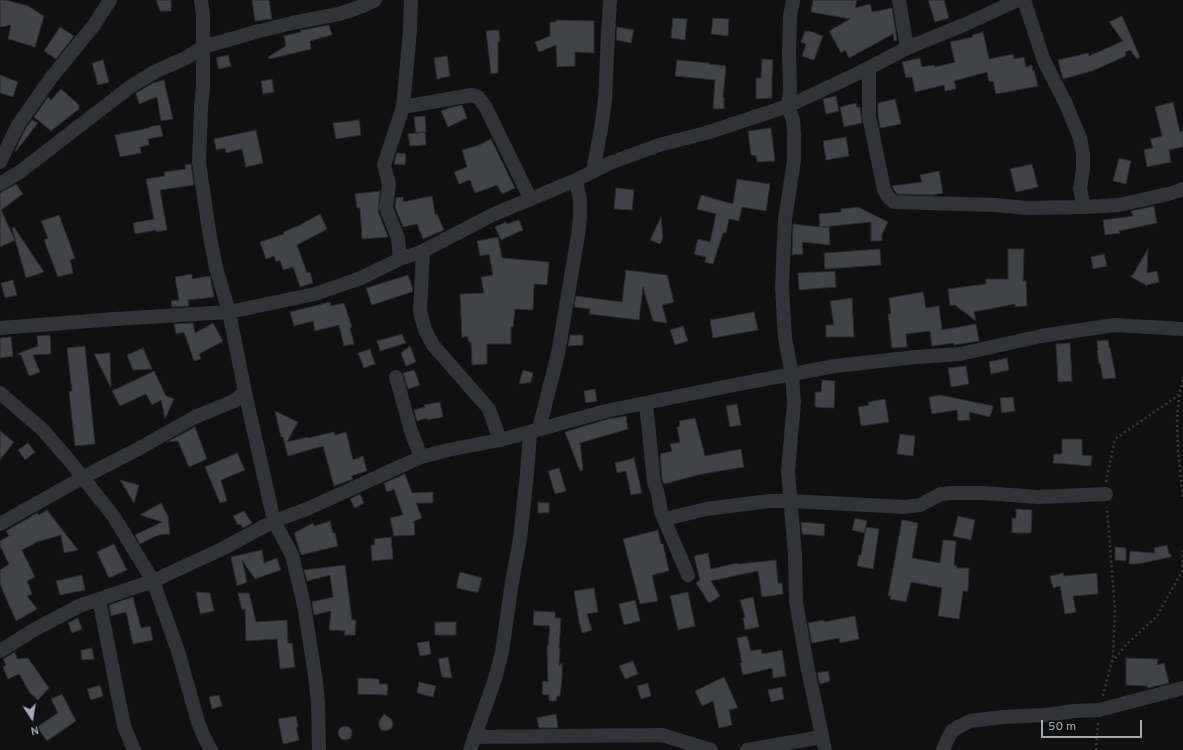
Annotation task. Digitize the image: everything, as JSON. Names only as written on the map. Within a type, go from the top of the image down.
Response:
[{"type":"street","points":[[0,162],[18,125],[51,78],[94,25],[110,0]]},
{"type":"street","points":[[201,0],[203,14],[204,86],[201,108],[199,163],[210,237],[216,268],[229,312],[245,392],[274,520],[292,555],[304,605],[316,682],[319,750]]},
{"type":"street","points":[[0,184],[21,171],[130,87],[156,71],[186,58],[204,47],[259,31],[339,14],[375,0]]},
{"type":"street","points":[[400,259],[398,238],[386,208],[389,184],[384,165],[403,107],[411,0]]},
{"type":"street","points":[[593,171],[605,100],[610,0]]},
{"type":"street","points":[[746,750],[824,744],[807,664],[796,602],[795,555],[788,471],[794,402],[792,375],[785,338],[782,287],[785,219],[794,161],[793,120],[788,106],[790,90],[790,17],[793,0]]},
{"type":"street","points":[[898,0],[907,48]]},
{"type":"street","points":[[0,328],[229,312],[315,294],[361,278],[400,259],[423,251],[492,215],[576,180],[610,163],[659,145],[706,133],[788,106],[869,68],[907,48],[966,24],[1018,0]]},
{"type":"street","points":[[1024,0],[1044,61],[1065,102],[1080,138],[1083,154],[1083,169],[1080,189],[1084,207]]},
{"type":"street","points":[[869,68],[869,116],[884,190],[894,202],[1027,208],[1084,207],[1119,205],[1172,193],[1183,189]]},
{"type":"street","points":[[403,107],[472,95],[478,97],[485,106],[530,198]]},
{"type":"street","points":[[576,180],[580,206],[580,218],[558,354],[534,431],[527,474],[520,539],[502,652],[495,680],[472,744],[662,735],[711,750]]},
{"type":"street","points":[[423,251],[420,311],[426,330],[433,345],[490,409],[500,440]]},
{"type":"street","points":[[0,652],[32,631],[78,606],[152,581],[222,549],[274,520],[307,509],[421,457],[500,440],[606,411],[835,366],[916,357],[960,354],[1041,336],[1114,325],[1183,330]]},
{"type":"street","points":[[396,376],[411,431],[421,457]]},
{"type":"street","points":[[0,524],[194,417],[234,401],[245,392]]},
{"type":"street","points":[[0,393],[42,429],[69,460],[114,517],[152,581],[178,651],[198,722],[204,737],[212,750]]},
{"type":"street","points":[[646,403],[654,482],[661,512],[688,575]]},
{"type":"street","points":[[665,519],[706,510],[770,501],[905,507],[920,505],[941,494],[950,493],[1038,496],[1106,494]]},
{"type":"street","points":[[99,599],[124,726],[134,750]]},
{"type":"street","points":[[943,750],[952,731],[970,722],[996,718],[1099,710],[1183,688]]},
{"type":"path","points":[[1183,378],[1179,395],[1177,422],[1183,500]]},
{"type":"path","points":[[1096,750],[1099,710],[1113,656],[1115,610],[1105,485],[1115,439],[1179,395]]},
{"type":"path","points":[[1111,663],[1126,645],[1157,616],[1182,571],[1183,548]]},
{"type":"building","points":[[0,0],[6,0],[28,6],[44,16],[35,47],[8,39],[11,25],[0,27]]},
{"type":"building","points":[[156,0],[171,0],[171,11],[160,11]]},
{"type":"building","points":[[252,0],[269,0],[272,19],[255,21]]},
{"type":"building","points":[[813,0],[857,0],[855,8],[870,4],[872,12],[892,8],[897,40],[894,41],[893,34],[849,58],[845,50],[841,53],[829,31],[850,19],[811,12]]},
{"type":"building","points":[[928,0],[944,0],[949,18],[935,22]]},
{"type":"building","points":[[1122,16],[1140,57],[1137,59],[1130,50],[1125,52],[1126,56],[1092,71],[1063,79],[1058,60],[1088,53],[1089,56],[1123,41],[1109,22]]},
{"type":"building","points":[[673,18],[687,19],[685,40],[671,38]]},
{"type":"building","points":[[713,18],[729,19],[728,36],[711,34]]},
{"type":"building","points":[[556,20],[594,21],[594,53],[575,52],[575,66],[557,67],[556,45],[539,52],[535,42],[550,36],[550,22],[556,22]]},
{"type":"building","points":[[329,25],[332,35],[310,41],[311,49],[269,59],[268,57],[286,46],[284,36],[301,32],[300,30]]},
{"type":"building","points":[[60,27],[74,36],[56,59],[44,51]]},
{"type":"building","points":[[617,27],[634,30],[631,43],[616,40]]},
{"type":"building","points":[[499,30],[500,42],[498,42],[498,73],[491,74],[486,31]]},
{"type":"building","points":[[805,31],[823,36],[814,60],[802,56],[806,44],[801,42]]},
{"type":"building","points":[[983,32],[989,59],[1013,54],[1014,59],[1024,57],[1026,67],[1032,65],[1038,86],[996,94],[993,81],[989,82],[987,72],[954,81],[956,89],[945,91],[944,85],[915,92],[912,77],[906,78],[902,62],[920,58],[922,67],[934,65],[935,67],[955,62],[950,42],[973,37],[972,35]]},
{"type":"building","points":[[228,55],[231,66],[219,69],[216,58]]},
{"type":"building","points":[[447,56],[450,76],[437,79],[434,58]]},
{"type":"building","points":[[762,59],[773,60],[772,98],[756,99],[756,78],[761,78]]},
{"type":"building","points":[[103,60],[109,82],[98,85],[92,63]]},
{"type":"building","points":[[677,60],[726,66],[723,97],[724,109],[713,109],[715,80],[675,76]]},
{"type":"building","points":[[0,75],[18,82],[13,97],[0,93]]},
{"type":"building","points":[[272,79],[274,92],[263,94],[261,81]]},
{"type":"building","points":[[164,80],[173,119],[161,121],[157,97],[139,104],[136,93],[153,83]]},
{"type":"building","points":[[61,89],[79,105],[79,109],[51,131],[34,117],[48,97],[51,100]]},
{"type":"building","points":[[836,96],[839,111],[826,114],[823,99]]},
{"type":"building","points":[[895,99],[901,124],[880,128],[878,103]]},
{"type":"building","points":[[1173,102],[1180,132],[1183,131],[1183,147],[1169,150],[1171,162],[1147,167],[1144,150],[1153,148],[1150,139],[1162,136],[1155,107]]},
{"type":"building","points":[[856,103],[857,107],[860,107],[862,123],[844,127],[840,107]]},
{"type":"building","points":[[462,105],[467,118],[448,127],[441,111]]},
{"type":"building","points":[[425,116],[426,132],[416,133],[414,117]]},
{"type":"building","points":[[32,120],[38,123],[15,151],[25,129]]},
{"type":"building","points":[[359,120],[361,135],[336,139],[333,123]]},
{"type":"building","points":[[160,125],[163,136],[148,139],[149,145],[140,147],[141,153],[120,157],[115,135]]},
{"type":"building","points":[[771,128],[775,161],[757,162],[756,156],[751,155],[748,131]]},
{"type":"building","points":[[256,130],[263,163],[246,167],[242,149],[226,153],[225,148],[216,150],[214,139]]},
{"type":"building","points":[[425,132],[426,145],[410,146],[408,134]]},
{"type":"building","points":[[846,137],[849,156],[826,160],[823,141]]},
{"type":"building","points":[[491,139],[515,188],[502,194],[497,185],[475,193],[470,180],[459,184],[454,172],[467,167],[462,150],[479,145]]},
{"type":"building","points":[[397,153],[406,154],[405,165],[394,164]]},
{"type":"building","points":[[1119,158],[1131,161],[1126,184],[1113,181]]},
{"type":"building","points":[[191,164],[194,185],[160,190],[167,230],[156,232],[156,230],[135,234],[133,223],[154,219],[146,179],[165,176],[164,172],[186,169],[185,165]]},
{"type":"building","points":[[1032,164],[1038,187],[1016,192],[1010,169]]},
{"type":"building","points":[[939,171],[943,193],[933,195],[897,194],[892,187],[922,182],[920,175]]},
{"type":"building","points":[[737,179],[770,184],[766,211],[742,207],[739,221],[729,219],[726,233],[723,233],[713,264],[705,262],[706,257],[694,254],[698,239],[710,242],[716,214],[697,209],[701,195],[733,204]]},
{"type":"building","points":[[16,184],[23,194],[1,210],[15,240],[0,247],[0,193]]},
{"type":"building","points":[[616,188],[634,190],[632,210],[614,209]]},
{"type":"building","points":[[380,191],[378,211],[388,237],[362,239],[360,208],[357,208],[355,194]]},
{"type":"building","points":[[432,196],[435,214],[437,214],[444,230],[423,239],[417,224],[403,227],[395,207],[396,198],[403,197],[403,202]]},
{"type":"building","points":[[1154,206],[1157,223],[1119,231],[1120,233],[1105,235],[1103,220],[1133,216],[1131,211]]},
{"type":"building","points":[[858,207],[888,222],[882,234],[882,241],[871,241],[871,222],[822,227],[829,227],[830,245],[802,242],[803,254],[792,255],[793,224],[820,227],[819,214],[841,212],[841,209]]},
{"type":"building","points":[[320,214],[327,229],[297,245],[307,273],[310,272],[313,283],[300,287],[293,267],[283,270],[280,260],[276,262],[274,256],[266,259],[260,242],[284,234],[283,232]]},
{"type":"building","points":[[59,215],[75,258],[70,260],[73,273],[58,277],[44,240],[48,238],[41,221]]},
{"type":"building","points":[[661,217],[663,238],[660,244],[650,240]]},
{"type":"building","points":[[519,220],[523,230],[501,240],[495,227],[506,222],[507,224]]},
{"type":"building","points":[[14,227],[44,272],[26,278],[12,228]]},
{"type":"building","points":[[498,237],[502,258],[549,262],[547,285],[534,284],[533,310],[515,309],[513,327],[511,327],[511,344],[487,344],[487,364],[472,365],[471,342],[469,342],[467,336],[462,338],[460,294],[484,293],[481,277],[493,275],[489,254],[480,256],[477,241]]},
{"type":"building","points":[[880,249],[881,265],[825,269],[824,253]]},
{"type":"building","points":[[1008,249],[1024,249],[1023,281],[1026,281],[1027,306],[1015,307],[1015,304],[974,312],[976,321],[955,305],[950,306],[948,289],[986,284],[986,279],[1008,279]]},
{"type":"building","points":[[1148,249],[1147,273],[1157,271],[1159,282],[1147,286],[1130,276],[1132,276]]},
{"type":"building","points":[[1104,254],[1107,266],[1093,269],[1091,257]]},
{"type":"building","points":[[626,270],[667,275],[674,302],[662,305],[667,323],[653,321],[643,287],[639,320],[589,314],[590,309],[574,307],[576,296],[622,302]]},
{"type":"building","points":[[835,271],[836,287],[799,290],[798,273]]},
{"type":"building","points":[[192,274],[192,279],[210,276],[214,297],[188,300],[189,306],[172,307],[171,301],[179,300],[175,277]]},
{"type":"building","points":[[408,275],[413,289],[412,292],[372,305],[366,288]]},
{"type":"building","points":[[13,280],[17,295],[5,298],[1,283]]},
{"type":"building","points":[[923,292],[926,308],[939,306],[942,330],[976,324],[979,341],[954,345],[953,343],[932,346],[930,331],[906,334],[907,347],[892,348],[888,314],[891,314],[889,298]]},
{"type":"building","points":[[852,298],[854,337],[826,337],[826,325],[834,325],[830,301]]},
{"type":"building","points":[[330,302],[331,306],[344,303],[352,327],[350,328],[354,344],[344,346],[339,325],[315,331],[313,321],[294,326],[290,312]]},
{"type":"building","points":[[754,312],[758,330],[713,338],[710,320]]},
{"type":"building","points":[[193,323],[195,333],[213,323],[223,341],[199,354],[201,359],[194,361],[184,332],[176,334],[174,324]]},
{"type":"building","points":[[683,326],[688,341],[675,345],[670,330]]},
{"type":"building","points":[[402,334],[406,343],[380,351],[377,341]]},
{"type":"building","points":[[50,335],[51,354],[33,355],[40,372],[29,376],[21,355],[17,354],[38,346],[37,336]]},
{"type":"building","points":[[570,335],[583,335],[583,345],[568,346]]},
{"type":"building","points":[[11,337],[13,356],[0,358],[0,338]]},
{"type":"building","points":[[1108,340],[1116,378],[1103,379],[1100,363],[1099,364],[1097,341]]},
{"type":"building","points":[[1070,343],[1072,381],[1058,382],[1056,344]]},
{"type":"building","points":[[85,346],[95,444],[75,446],[69,392],[72,391],[67,348]]},
{"type":"building","points":[[410,346],[416,362],[406,366],[401,353]]},
{"type":"building","points":[[143,348],[152,369],[133,370],[127,355]]},
{"type":"building","points":[[370,349],[375,364],[364,368],[358,353]]},
{"type":"building","points":[[110,353],[111,388],[94,354]]},
{"type":"building","points":[[1007,358],[1009,370],[991,374],[989,362]]},
{"type":"building","points":[[966,366],[969,384],[951,387],[948,368]]},
{"type":"building","points":[[414,370],[420,385],[408,389],[403,373]]},
{"type":"building","points":[[523,370],[533,373],[531,382],[519,384]]},
{"type":"building","points":[[154,371],[166,396],[174,399],[165,419],[161,400],[152,405],[146,394],[120,406],[112,391]]},
{"type":"building","points":[[822,380],[835,381],[834,408],[815,407],[815,392],[821,392]]},
{"type":"building","points":[[595,389],[597,401],[586,403],[584,391]]},
{"type":"building","points":[[940,395],[993,406],[990,417],[969,412],[970,420],[958,421],[957,410],[932,414],[929,397]]},
{"type":"building","points":[[1013,397],[1015,411],[1002,413],[1000,398]]},
{"type":"building","points":[[885,399],[889,422],[861,426],[858,407],[869,405],[868,402]]},
{"type":"building","points":[[440,402],[443,417],[427,420],[427,418],[417,421],[414,410],[425,407],[424,405]]},
{"type":"building","points":[[737,404],[741,425],[730,427],[726,406]]},
{"type":"building","points":[[275,411],[298,422],[287,442],[334,432],[335,435],[346,432],[353,460],[363,456],[367,471],[351,476],[353,479],[334,486],[323,446],[288,456],[283,437],[281,437]]},
{"type":"building","points":[[626,416],[628,429],[580,443],[583,470],[580,471],[565,432],[608,419]]},
{"type":"building","points":[[695,418],[705,456],[741,449],[744,467],[702,474],[664,484],[662,480],[660,454],[672,451],[670,444],[680,442],[677,427],[680,426],[679,421]]},
{"type":"building","points":[[195,427],[207,459],[189,467],[178,441],[167,442]]},
{"type":"building","points":[[0,431],[14,442],[0,460]]},
{"type":"building","points":[[900,434],[915,436],[913,456],[897,454]]},
{"type":"building","points":[[1062,439],[1082,439],[1082,455],[1092,456],[1091,466],[1053,463],[1054,454],[1062,454]]},
{"type":"building","points":[[28,443],[35,452],[25,460],[18,450]]},
{"type":"building","points":[[237,453],[245,470],[221,480],[227,501],[220,503],[205,467]]},
{"type":"building","points":[[634,458],[642,493],[631,495],[626,471],[617,473],[615,463]]},
{"type":"building","points":[[559,468],[566,491],[555,494],[548,471]]},
{"type":"building","points":[[405,474],[412,493],[433,492],[433,503],[416,503],[422,518],[414,521],[415,535],[394,536],[390,518],[403,515],[394,489],[387,492],[384,483]]},
{"type":"building","points":[[120,480],[139,485],[134,503]]},
{"type":"building","points":[[360,494],[364,503],[355,508],[350,499]]},
{"type":"building","points":[[538,502],[549,503],[549,513],[538,513]]},
{"type":"building","points":[[161,503],[168,516],[170,534],[158,535],[140,544],[135,535],[162,522],[140,515]]},
{"type":"building","points":[[1016,509],[1032,510],[1031,533],[1012,533],[1012,518],[1016,518]]},
{"type":"building","points":[[47,510],[78,550],[64,553],[61,535],[37,542],[22,550],[35,577],[27,581],[32,594],[27,596],[37,609],[16,621],[0,584],[0,570],[9,564],[0,546],[0,541],[9,536],[6,531],[37,513],[39,515]]},
{"type":"building","points":[[244,511],[252,523],[243,528],[240,524],[238,525],[233,516]]},
{"type":"building","points":[[958,516],[975,520],[971,540],[953,536]]},
{"type":"building","points":[[855,518],[867,521],[864,533],[852,530]]},
{"type":"building","points":[[902,520],[918,523],[912,558],[940,563],[943,540],[956,541],[954,565],[957,566],[957,568],[969,568],[968,591],[963,591],[959,619],[938,616],[942,588],[911,582],[906,602],[890,599],[891,596],[888,596]]},
{"type":"building","points":[[330,521],[338,546],[301,555],[294,533],[313,523],[314,526]]},
{"type":"building","points":[[801,522],[825,524],[824,536],[802,534]]},
{"type":"building","points":[[866,527],[879,529],[873,569],[857,566],[859,555],[861,555]]},
{"type":"building","points":[[658,530],[661,544],[663,544],[669,571],[652,575],[658,601],[640,604],[623,539]]},
{"type":"building","points":[[391,537],[393,559],[372,561],[371,545],[375,545],[374,539]]},
{"type":"building","points":[[114,544],[127,570],[109,578],[97,552]]},
{"type":"building","points":[[1167,545],[1171,557],[1138,564],[1129,564],[1130,551],[1155,553],[1154,548]]},
{"type":"building","points":[[1115,547],[1126,548],[1126,561],[1115,560]]},
{"type":"building","points":[[262,550],[264,563],[277,558],[281,570],[255,579],[242,560],[247,582],[237,586],[231,557]]},
{"type":"building","points":[[708,553],[711,569],[737,563],[776,560],[778,583],[782,583],[783,594],[762,597],[758,571],[711,581],[720,596],[709,603],[696,583],[700,580],[694,556]]},
{"type":"building","points":[[345,565],[352,620],[356,620],[355,635],[344,635],[345,631],[329,630],[331,611],[314,615],[312,602],[333,597],[330,575],[307,581],[304,570]]},
{"type":"building","points":[[460,572],[482,578],[478,592],[457,588]]},
{"type":"building","points":[[1063,573],[1064,576],[1097,573],[1098,594],[1073,596],[1076,612],[1065,614],[1060,586],[1053,588],[1050,576]]},
{"type":"building","points":[[82,575],[85,590],[60,595],[56,581]]},
{"type":"building","points":[[594,588],[598,612],[587,614],[592,630],[582,633],[574,591]]},
{"type":"building","points":[[196,592],[210,593],[214,611],[200,614]]},
{"type":"building","points":[[688,592],[695,626],[678,630],[670,596]]},
{"type":"building","points":[[238,593],[249,593],[256,622],[287,620],[288,643],[292,643],[295,667],[280,669],[277,639],[246,641],[245,609],[242,610]]},
{"type":"building","points":[[133,597],[141,628],[150,626],[153,640],[133,644],[126,612],[111,616],[109,605]]},
{"type":"building","points":[[753,597],[759,627],[745,630],[743,618],[745,617],[740,600]]},
{"type":"building","points":[[635,600],[640,621],[624,625],[619,604]]},
{"type":"building","points":[[534,611],[555,612],[555,618],[561,618],[559,666],[562,663],[562,677],[560,696],[557,696],[556,701],[549,701],[549,695],[542,694],[543,681],[548,682],[547,646],[550,626],[533,625]]},
{"type":"building","points":[[855,616],[859,639],[840,643],[839,638],[812,643],[808,623],[824,620],[824,622]]},
{"type":"building","points":[[78,618],[82,629],[72,633],[68,623]]},
{"type":"building","points":[[435,622],[456,622],[456,635],[435,635]]},
{"type":"building","points":[[747,636],[751,651],[761,649],[762,654],[782,650],[786,676],[773,678],[772,668],[743,675],[737,638]]},
{"type":"building","points":[[429,641],[431,654],[420,656],[417,643]]},
{"type":"building","points":[[92,648],[94,659],[82,660],[81,650]]},
{"type":"building","points":[[15,652],[17,659],[28,658],[49,688],[38,700],[30,693],[19,674],[8,679],[3,667],[6,665],[3,659]]},
{"type":"building","points":[[448,657],[452,678],[442,677],[438,659]]},
{"type":"building","points":[[1126,658],[1158,659],[1157,665],[1164,663],[1169,683],[1148,688],[1147,686],[1126,685]]},
{"type":"building","points":[[633,661],[638,674],[625,679],[619,666]]},
{"type":"building","points":[[828,671],[830,681],[820,684],[817,673]]},
{"type":"building","points":[[724,677],[738,708],[729,710],[732,725],[719,728],[713,701],[702,706],[695,691]]},
{"type":"building","points":[[358,678],[379,679],[379,684],[388,684],[387,695],[358,694]]},
{"type":"building","points":[[419,682],[436,686],[433,697],[417,693]]},
{"type":"building","points":[[648,683],[651,696],[641,699],[637,686]]},
{"type":"building","points":[[100,685],[103,696],[91,700],[87,689]]},
{"type":"building","points":[[782,687],[784,699],[771,702],[768,690]]},
{"type":"building","points":[[62,694],[76,721],[47,741],[37,727],[58,713],[51,699]]},
{"type":"building","points":[[219,695],[222,706],[212,709],[209,697]]},
{"type":"building","points":[[384,714],[391,719],[393,723],[392,728],[386,731],[381,730],[379,726],[379,721]]},
{"type":"building","points":[[556,714],[558,728],[539,728],[537,718]]},
{"type":"building","points":[[296,716],[298,727],[296,727],[299,740],[284,744],[278,719]]},
{"type":"building","points":[[342,726],[348,726],[352,730],[352,736],[348,740],[342,740],[338,736],[338,730]]}]
